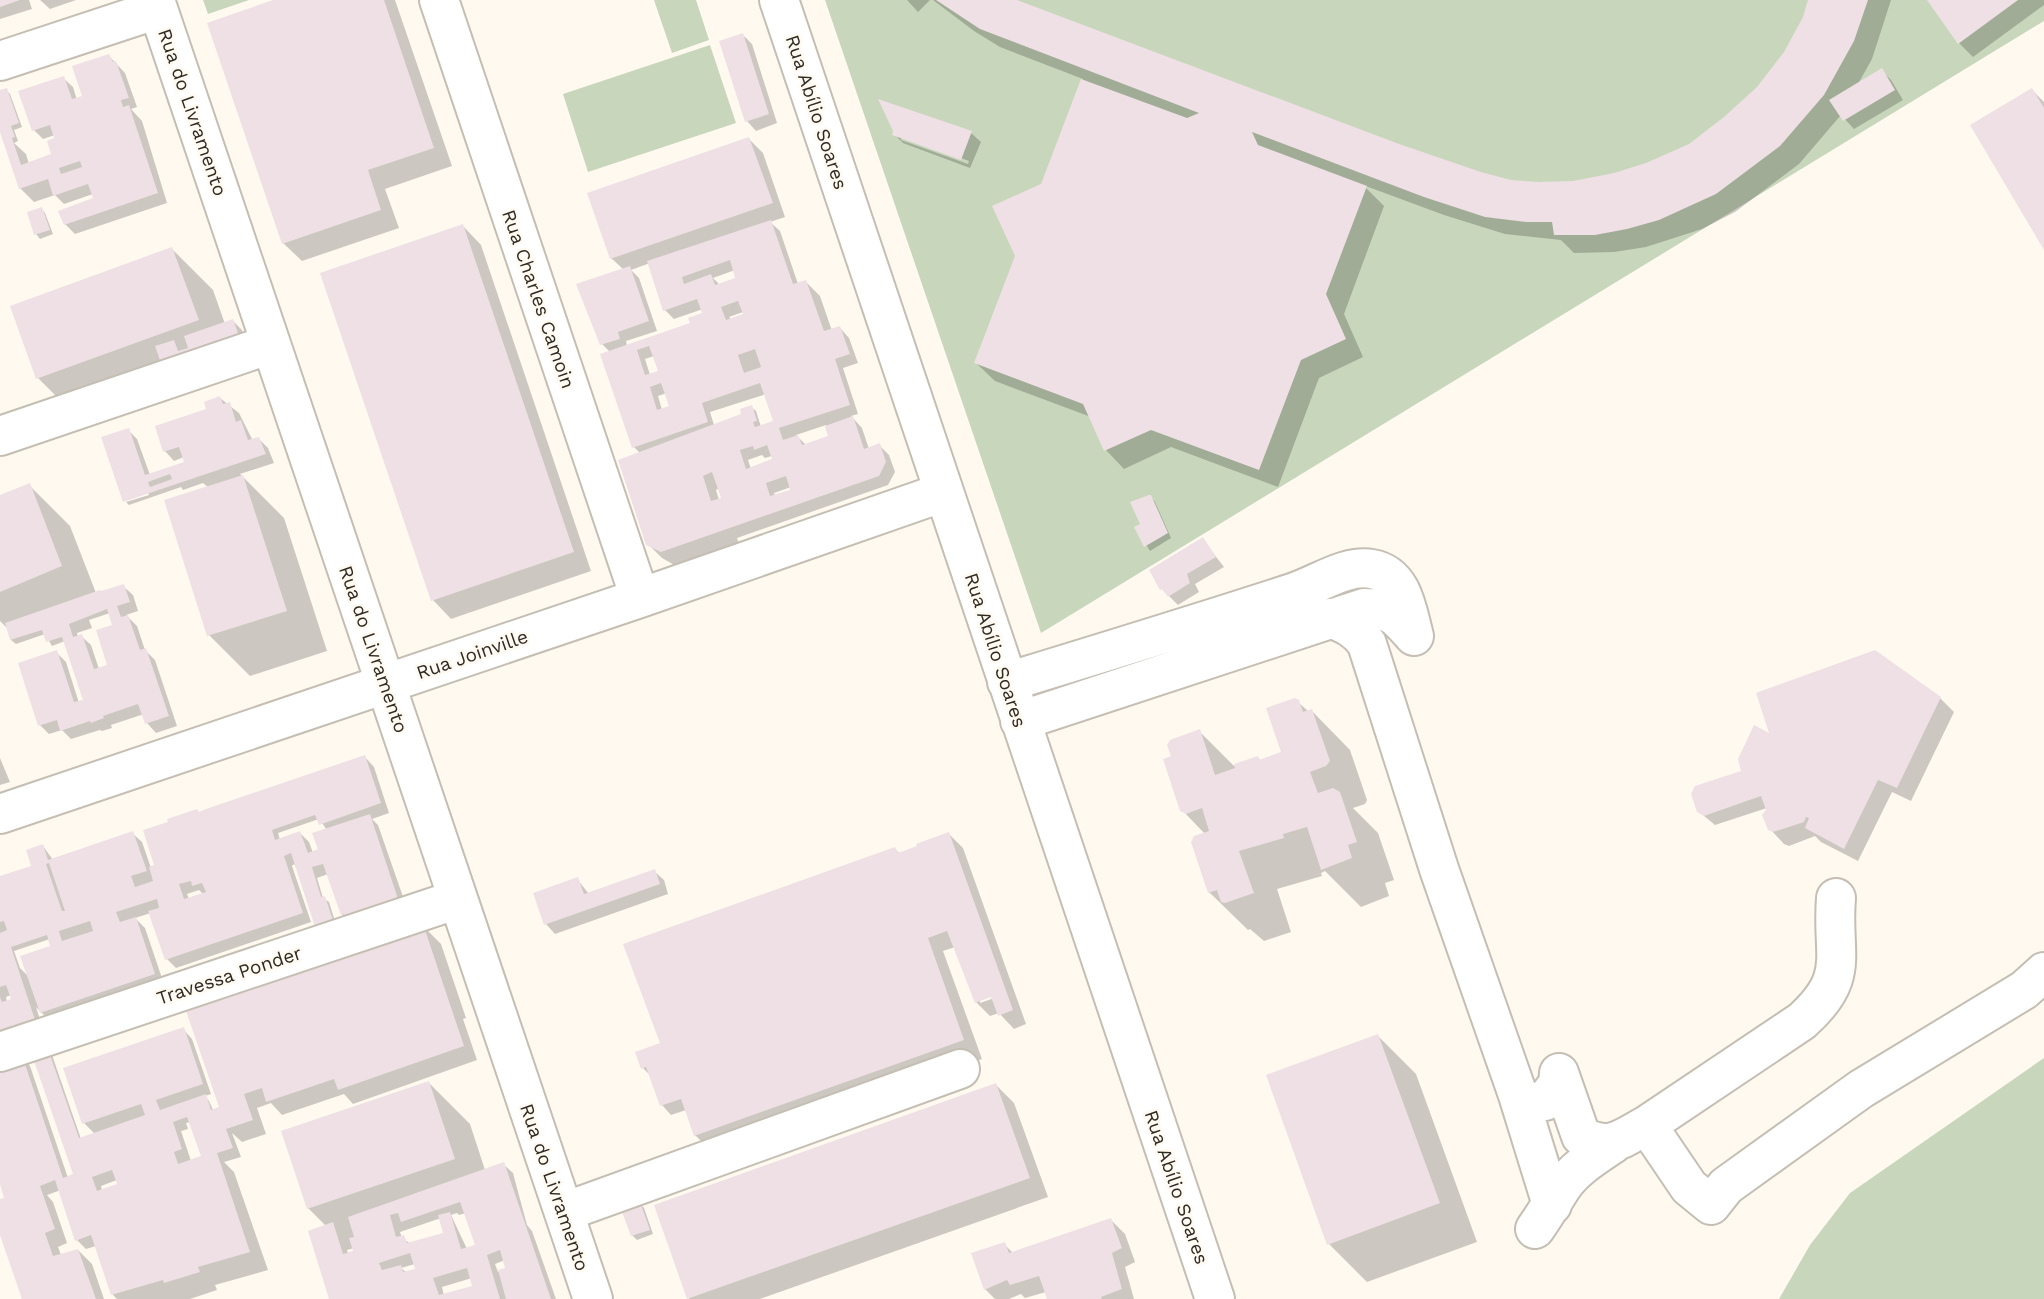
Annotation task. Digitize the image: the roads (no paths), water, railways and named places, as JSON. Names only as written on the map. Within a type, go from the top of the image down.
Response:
[{"type":"street","name":"Rua Charles Camoin","points":[[439,0],[640,598]]},
{"type":"street","name":"Rua Abílio Soares","points":[[779,0],[1215,1299]]},
{"type":"street","points":[[0,61],[157,5]]},
{"type":"street","name":"Rua do Livramento","points":[[157,5],[593,1299]]},
{"type":"street","points":[[0,436],[271,344]]},
{"type":"street","name":"Rua Joinville","points":[[0,814],[640,598],[944,492]]},
{"type":"street","points":[[1007,682],[1296,592],[1355,568],[1373,569],[1391,576],[1401,590],[1414,636],[1395,615],[1381,608],[1364,608],[1020,721]]},
{"type":"street","points":[[1330,618],[1348,625],[1361,635],[1367,644],[1439,869],[1518,1095],[1550,1206],[1576,1165],[1597,1140]]},
{"type":"street","points":[[1180,629],[1190,666]]},
{"type":"street","points":[[1533,1146],[1597,1140],[1647,1125],[1802,1021],[1819,1006],[1831,987],[1837,965],[1834,921],[1836,898]]},
{"type":"street","name":"Travessa Ponder","points":[[0,1052],[458,899]]},
{"type":"street","points":[[1647,1125],[1689,1187],[1711,1205],[1726,1186],[1861,1089],[2024,990],[2044,972]]},
{"type":"street","points":[[564,1212],[960,1069]]},
{"type":"street","points":[[1518,1095],[1525,1101],[1545,1101],[1558,1084],[1559,1073],[1597,1140]]}]
